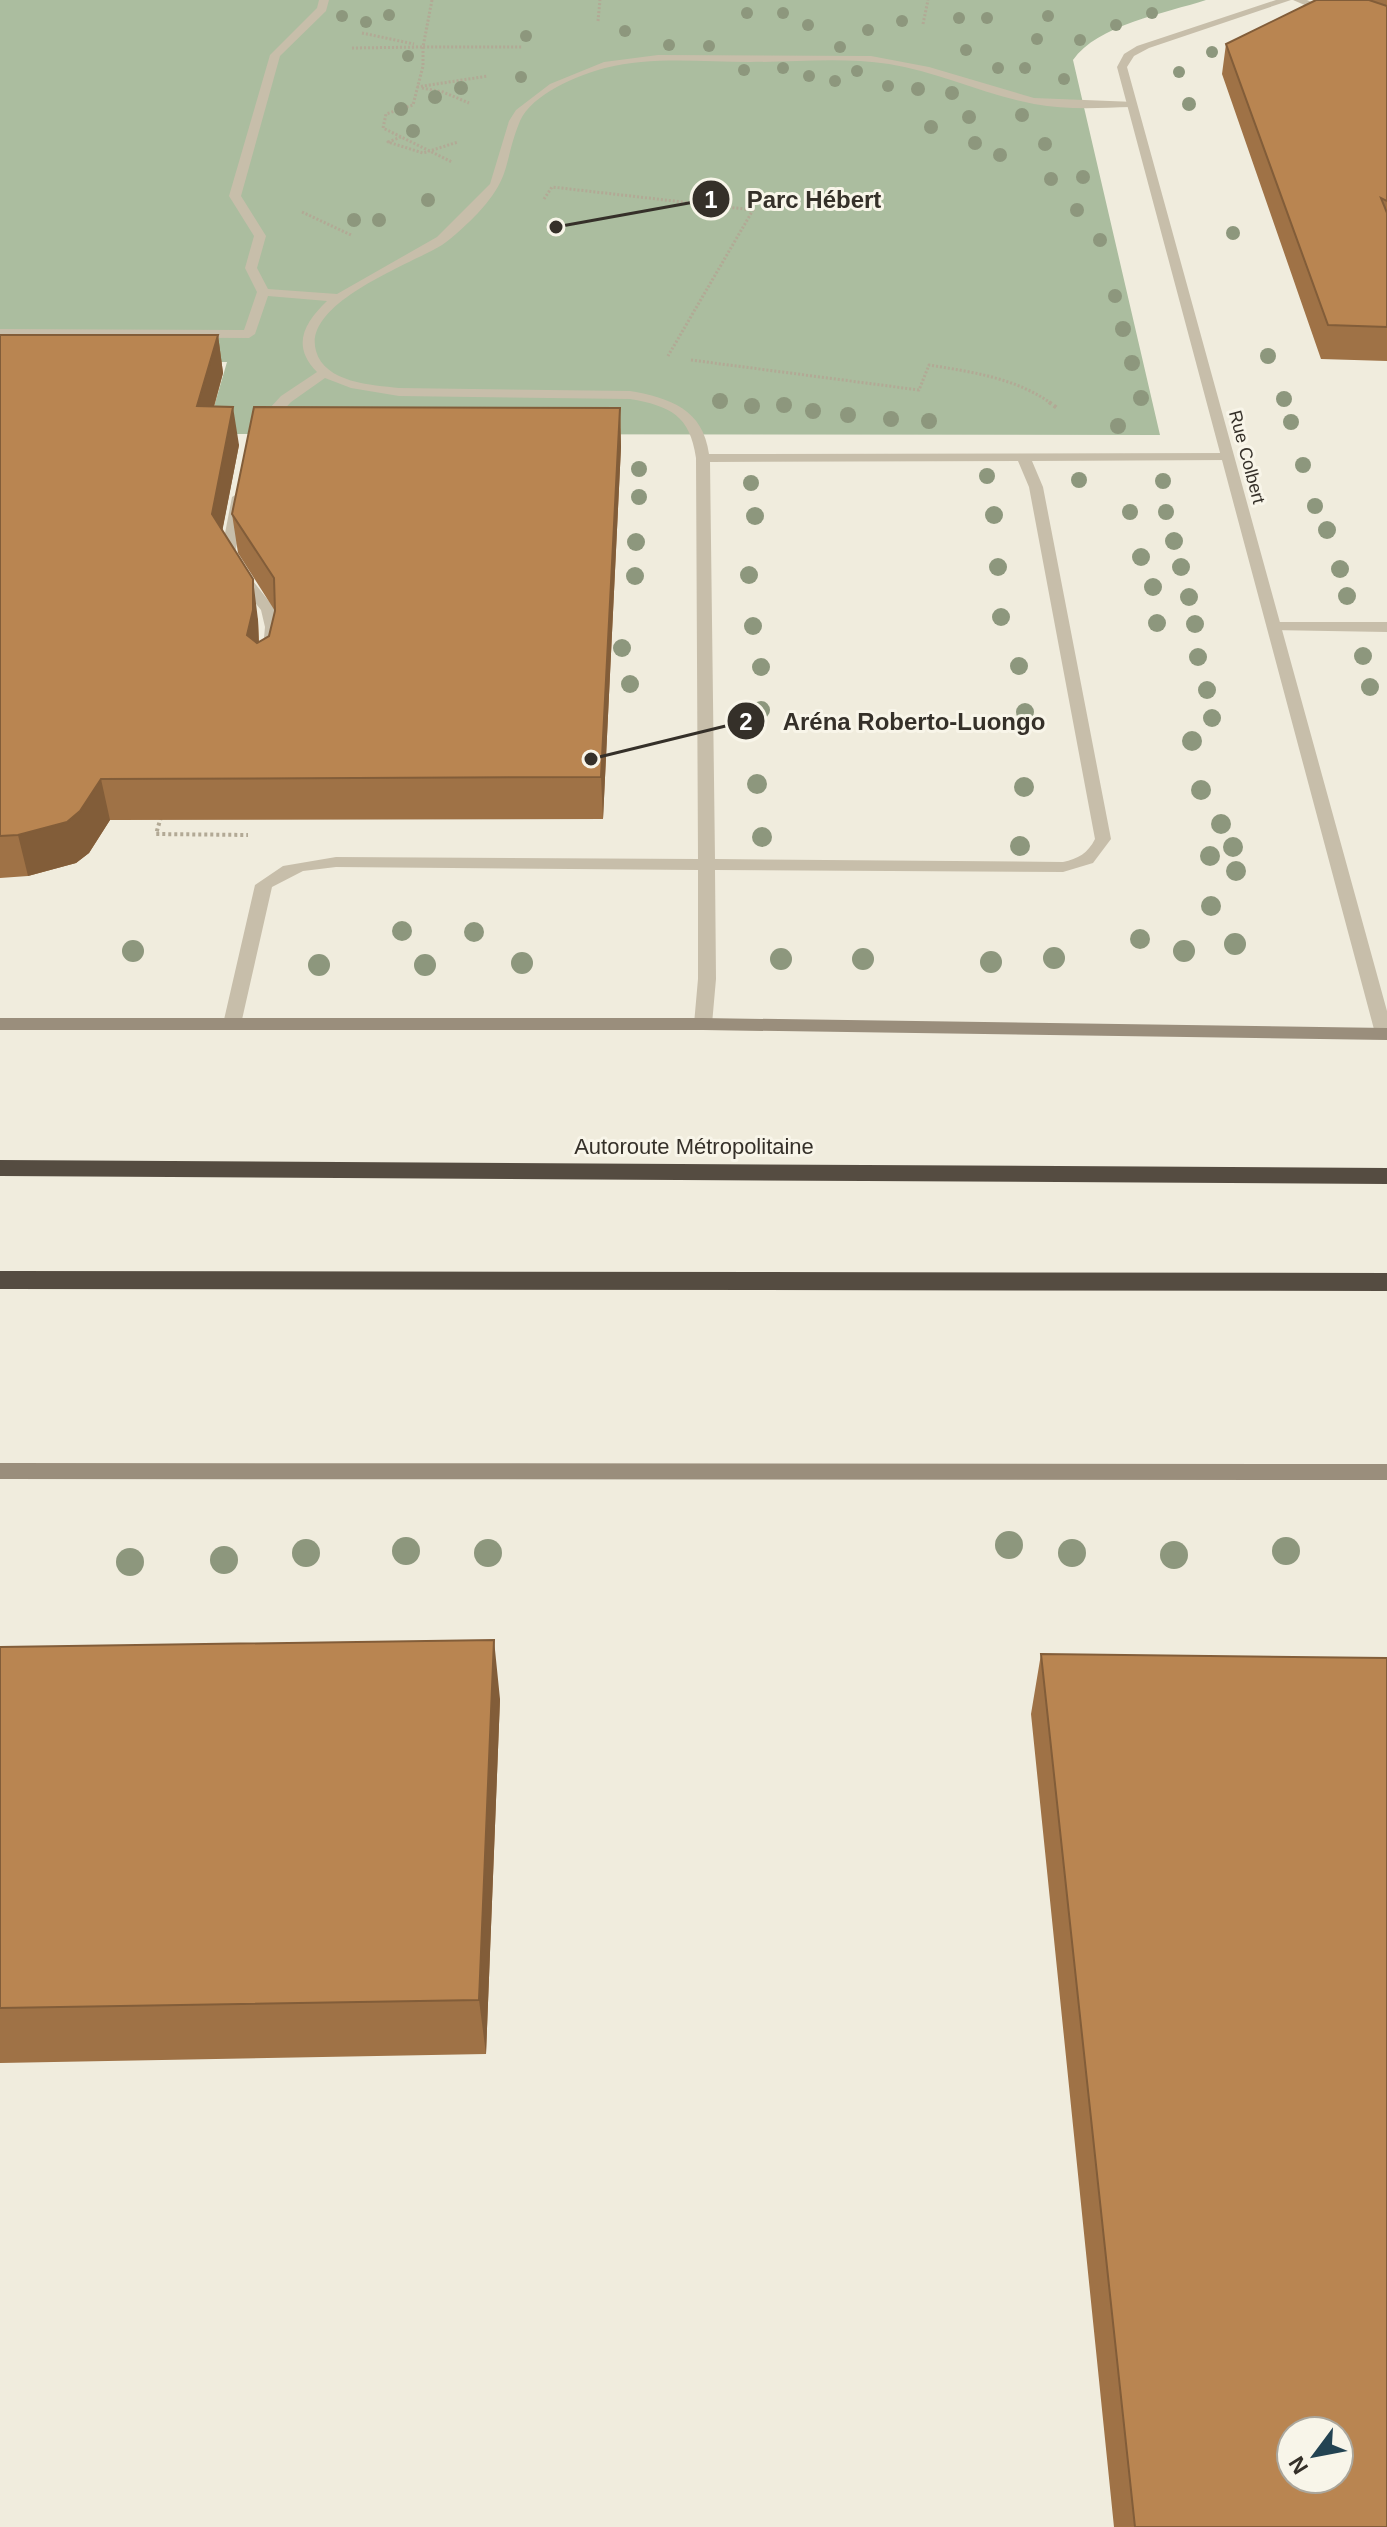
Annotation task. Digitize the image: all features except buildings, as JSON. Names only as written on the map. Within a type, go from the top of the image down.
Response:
[{"type":"highway","name":"Autoroute Métropolitaine","points":[[0,1168],[1387,1176]]},
{"type":"highway","points":[[0,1280],[1387,1282]]},
{"type":"main road","points":[[0,1024],[703,1024],[1386,1034]]},
{"type":"main road","points":[[0,1471],[1387,1472]]},
{"type":"street","points":[[0,333],[249,334],[263,292],[251,268],[260,236],[235,196],[275,55],[322,9],[324,0]]},
{"type":"street","name":"Rue Colbert","points":[[1286,0],[1130,53],[1123,59],[1122,67],[1386,1034]]},
{"type":"street","points":[[1298,0],[1342,17]]},
{"type":"street","points":[[703,1024],[707,979],[703,458],[697,426],[671,406],[655,399],[604,393],[399,392],[347,383],[313,361],[305,345],[306,333],[317,317],[339,298],[371,277],[440,241],[469,216],[504,172],[514,123],[520,110],[528,102],[585,70],[602,65],[650,59],[862,59],[913,66],[1035,101],[1131,104]]},
{"type":"street","points":[[263,292],[339,298]]},
{"type":"street","points":[[255,435],[268,416],[326,372]]},
{"type":"street","points":[[232,1024],[264,885],[288,870],[336,862],[1063,867],[1083,863],[1098,853],[1103,839],[1036,487],[1023,456]]},
{"type":"street","points":[[703,458],[1228,456]]},
{"type":"street","points":[[243,476],[228,554],[232,564],[268,609],[273,627],[268,663]]},
{"type":"street","points":[[1275,627],[1387,627]]},
{"type":"path","points":[[426,148],[383,128],[383,120],[386,114],[413,105],[432,0]]},
{"type":"path","points":[[386,37],[423,47]]},
{"type":"path","points":[[360,47],[479,47]]},
{"type":"path","points":[[417,87],[443,92],[467,102]]},
{"type":"path","points":[[401,137],[388,142],[416,155],[433,153],[455,144]]},
{"type":"path","points":[[538,207],[552,187],[753,210],[667,357]]},
{"type":"path","points":[[301,211],[352,236]]},
{"type":"path","points":[[683,359],[919,390],[929,365],[975,372],[1026,386],[1064,415]]},
{"type":"path","points":[[165,803],[156,834],[259,836]]},
{"type":"green space","points":[[0,0],[1206,0],[1115,29],[1084,48],[1073,60],[1160,435],[206,434],[227,362],[0,361]]},
{"type":"place","name":"Parc Hébert","points":[[556,227]]},
{"type":"place","name":"Aréna Roberto-Luongo","points":[[591,759]]}]
